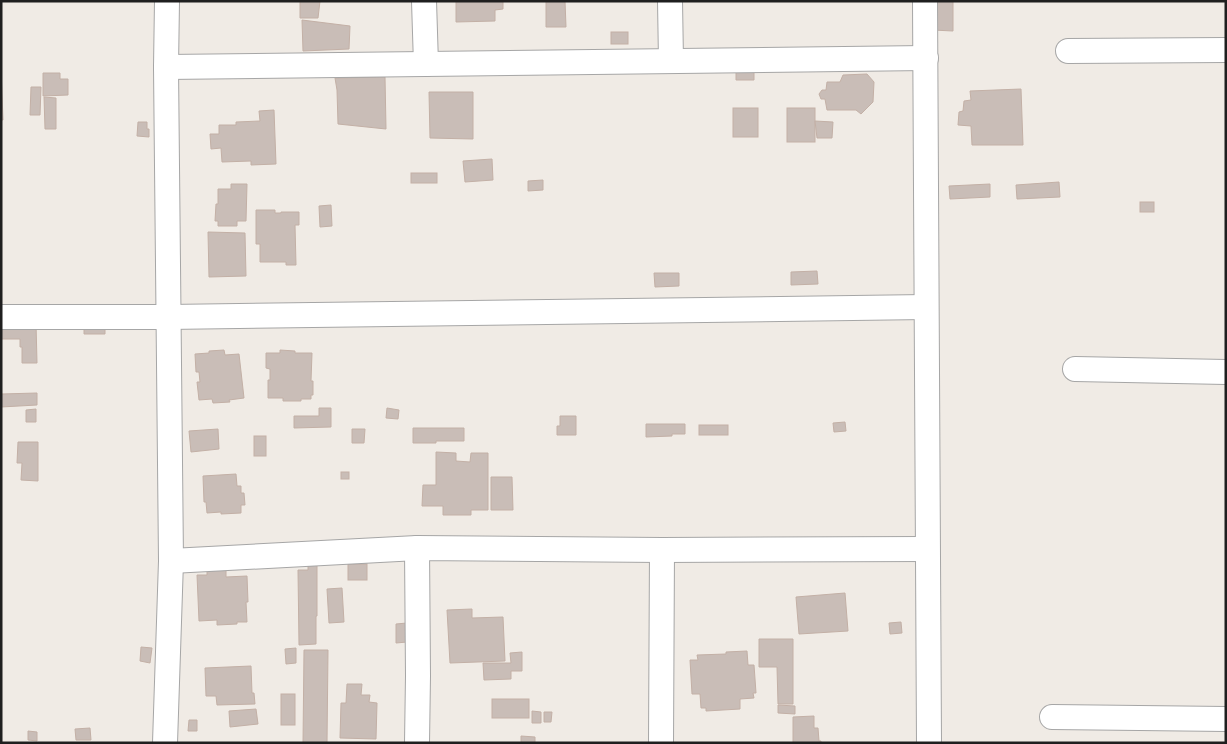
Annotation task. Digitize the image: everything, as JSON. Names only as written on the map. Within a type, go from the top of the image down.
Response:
[{"type":"street","points":[[165,743],[171,561],[167,1]]},
{"type":"street","points":[[424,1],[426,64]]},
{"type":"street","points":[[670,1],[671,61]]},
{"type":"street","points":[[925,1],[929,743]]},
{"type":"street","points":[[1068,51],[1226,50]]},
{"type":"street","points":[[166,67],[926,58]]},
{"type":"street","points":[[1,317],[168,317],[926,307]]},
{"type":"street","points":[[1074,369],[1226,372]]},
{"type":"street","points":[[171,561],[417,548],[662,550],[927,549]]},
{"type":"street","points":[[417,548],[418,743]]},
{"type":"street","points":[[661,743],[662,550]]},
{"type":"street","points":[[1052,717],[1226,718]]},
{"type":"building","points":[[300,1],[320,1],[318,18],[300,18]]},
{"type":"building","points":[[456,1],[503,1],[503,9],[495,10],[495,21],[456,22]]},
{"type":"building","points":[[546,1],[565,1],[566,27],[546,27]]},
{"type":"building","points":[[932,1],[953,1],[953,31],[933,30]]},
{"type":"building","points":[[302,20],[350,26],[349,49],[303,51]]},
{"type":"building","points":[[611,32],[628,32],[628,44],[611,44]]},
{"type":"building","points":[[736,67],[754,68],[754,80],[736,80]]},
{"type":"building","points":[[1,69],[3,120],[1,120]]},
{"type":"building","points":[[43,73],[60,73],[60,79],[68,79],[68,95],[43,96]]},
{"type":"building","points":[[867,74],[874,82],[873,102],[861,114],[856,110],[827,110],[825,99],[821,99],[819,94],[822,90],[826,90],[827,82],[840,82],[843,75]]},
{"type":"building","points":[[385,77],[386,129],[338,124],[335,78]]},
{"type":"building","points":[[31,87],[41,87],[40,115],[30,115]]},
{"type":"building","points":[[1021,89],[1023,145],[972,145],[971,126],[958,125],[959,112],[963,111],[964,101],[971,100],[970,91]]},
{"type":"building","points":[[429,92],[473,92],[473,139],[430,138]]},
{"type":"building","points":[[44,97],[56,98],[56,129],[45,129]]},
{"type":"building","points":[[733,108],[758,108],[758,137],[733,137]]},
{"type":"building","points":[[787,108],[815,108],[815,142],[787,142]]},
{"type":"building","points":[[274,110],[276,164],[251,165],[251,161],[222,162],[221,148],[211,149],[210,134],[219,134],[219,125],[236,125],[236,122],[260,121],[259,111]]},
{"type":"building","points":[[815,121],[833,122],[832,138],[817,138]]},
{"type":"building","points":[[138,122],[147,122],[149,137],[137,136]]},
{"type":"building","points":[[492,159],[493,180],[465,182],[463,161]]},
{"type":"building","points":[[411,173],[437,173],[437,183],[411,183]]},
{"type":"building","points":[[543,180],[543,190],[528,191],[528,181]]},
{"type":"building","points":[[1059,182],[1060,197],[1017,199],[1016,185]]},
{"type":"building","points":[[231,184],[247,184],[246,221],[237,221],[237,226],[218,226],[218,221],[215,221],[218,189],[231,189]]},
{"type":"building","points":[[990,184],[990,197],[950,199],[949,186]]},
{"type":"building","points":[[1140,202],[1154,202],[1154,212],[1140,212]]},
{"type":"building","points":[[331,205],[332,226],[320,227],[319,206]]},
{"type":"building","points":[[256,210],[275,210],[275,213],[299,212],[299,225],[295,225],[296,265],[286,265],[286,262],[260,262],[260,244],[256,244]]},
{"type":"building","points":[[208,232],[245,233],[246,276],[209,277]]},
{"type":"building","points":[[817,271],[818,284],[791,285],[791,272]]},
{"type":"building","points":[[654,273],[679,273],[679,286],[655,287]]},
{"type":"building","points":[[36,323],[37,363],[22,363],[20,339],[1,339],[1,324]]},
{"type":"building","points":[[105,323],[105,334],[84,334],[84,324]]},
{"type":"building","points":[[224,350],[225,355],[239,354],[244,398],[229,400],[230,402],[213,403],[212,399],[199,400],[197,382],[200,382],[199,372],[196,372],[195,354]]},
{"type":"building","points":[[280,350],[295,351],[295,353],[312,353],[311,381],[313,381],[313,395],[311,395],[311,399],[283,401],[283,398],[268,398],[270,369],[266,368],[266,353],[280,353]]},
{"type":"building","points":[[37,393],[37,405],[1,407],[1,394]]},
{"type":"building","points":[[319,408],[331,408],[331,427],[294,428],[294,416],[319,416]]},
{"type":"building","points":[[387,408],[399,410],[398,419],[386,418]]},
{"type":"building","points":[[36,409],[36,422],[26,422],[26,410]]},
{"type":"building","points":[[560,416],[576,416],[576,435],[557,435],[557,426],[560,426]]},
{"type":"building","points":[[845,422],[846,431],[834,432],[833,423]]},
{"type":"building","points":[[646,424],[685,424],[685,434],[646,437]]},
{"type":"building","points":[[699,425],[728,425],[728,435],[699,435]]},
{"type":"building","points":[[413,428],[464,428],[464,441],[413,443]]},
{"type":"building","points":[[218,429],[219,449],[191,452],[189,431]]},
{"type":"building","points":[[352,429],[365,429],[364,443],[352,443]]},
{"type":"building","points":[[254,436],[266,436],[266,456],[254,456]]},
{"type":"building","points":[[18,442],[38,442],[38,481],[21,480],[22,463],[17,463]]},
{"type":"building","points":[[436,452],[456,453],[456,461],[470,462],[471,453],[488,453],[488,510],[471,510],[471,515],[443,515],[443,506],[422,506],[423,485],[436,485]]},
{"type":"building","points":[[341,472],[349,472],[349,479],[341,479]]},
{"type":"building","points":[[236,474],[237,486],[241,486],[241,493],[244,493],[245,505],[241,505],[241,513],[207,513],[206,502],[204,502],[203,476]]},
{"type":"building","points":[[491,477],[512,477],[513,510],[491,510]]},
{"type":"building","points":[[226,563],[226,577],[247,576],[247,622],[217,625],[217,620],[199,621],[197,575],[207,575],[207,564]]},
{"type":"building","points":[[308,564],[317,564],[316,644],[299,645],[298,570],[308,570]]},
{"type":"building","points":[[348,564],[367,564],[367,580],[348,580]]},
{"type":"building","points":[[342,588],[344,622],[329,623],[327,589]]},
{"type":"building","points":[[845,593],[848,631],[799,634],[796,597]]},
{"type":"building","points":[[472,609],[472,618],[503,617],[505,661],[450,663],[447,610]]},
{"type":"building","points":[[901,622],[902,633],[890,634],[889,623]]},
{"type":"building","points":[[407,623],[407,642],[396,643],[396,624]]},
{"type":"building","points":[[759,639],[793,639],[793,704],[778,704],[777,667],[759,667]]},
{"type":"building","points":[[141,647],[152,648],[150,663],[140,661]]},
{"type":"building","points":[[296,648],[296,663],[286,664],[285,649]]},
{"type":"building","points":[[304,650],[328,650],[327,743],[303,743]]},
{"type":"building","points":[[747,651],[748,665],[754,665],[756,693],[753,693],[754,698],[740,699],[740,709],[706,711],[706,708],[701,708],[700,694],[692,694],[690,660],[698,660],[697,655]]},
{"type":"building","points":[[522,652],[522,671],[511,671],[511,679],[484,680],[483,663],[511,663],[510,653]]},
{"type":"building","points":[[251,666],[252,693],[254,693],[255,704],[217,705],[216,696],[206,696],[205,668]]},
{"type":"building","points":[[347,684],[362,684],[361,695],[370,695],[369,702],[377,703],[376,739],[340,738],[341,703],[346,703]]},
{"type":"building","points":[[281,694],[295,694],[295,725],[281,725]]},
{"type":"building","points":[[492,699],[529,699],[529,718],[492,718]]},
{"type":"building","points":[[778,705],[795,706],[795,714],[778,713]]},
{"type":"building","points":[[256,709],[258,724],[230,727],[229,711]]},
{"type":"building","points":[[532,711],[541,712],[541,723],[532,723]]},
{"type":"building","points":[[544,712],[552,712],[551,722],[544,722]]},
{"type":"building","points":[[814,716],[814,728],[818,728],[819,741],[821,743],[793,743],[793,717]]},
{"type":"building","points":[[189,720],[197,720],[197,731],[188,731]]},
{"type":"building","points":[[90,728],[91,740],[76,740],[75,729]]},
{"type":"building","points":[[28,731],[37,732],[37,741],[28,740]]},
{"type":"building","points":[[521,736],[535,737],[535,743],[521,743]]}]
